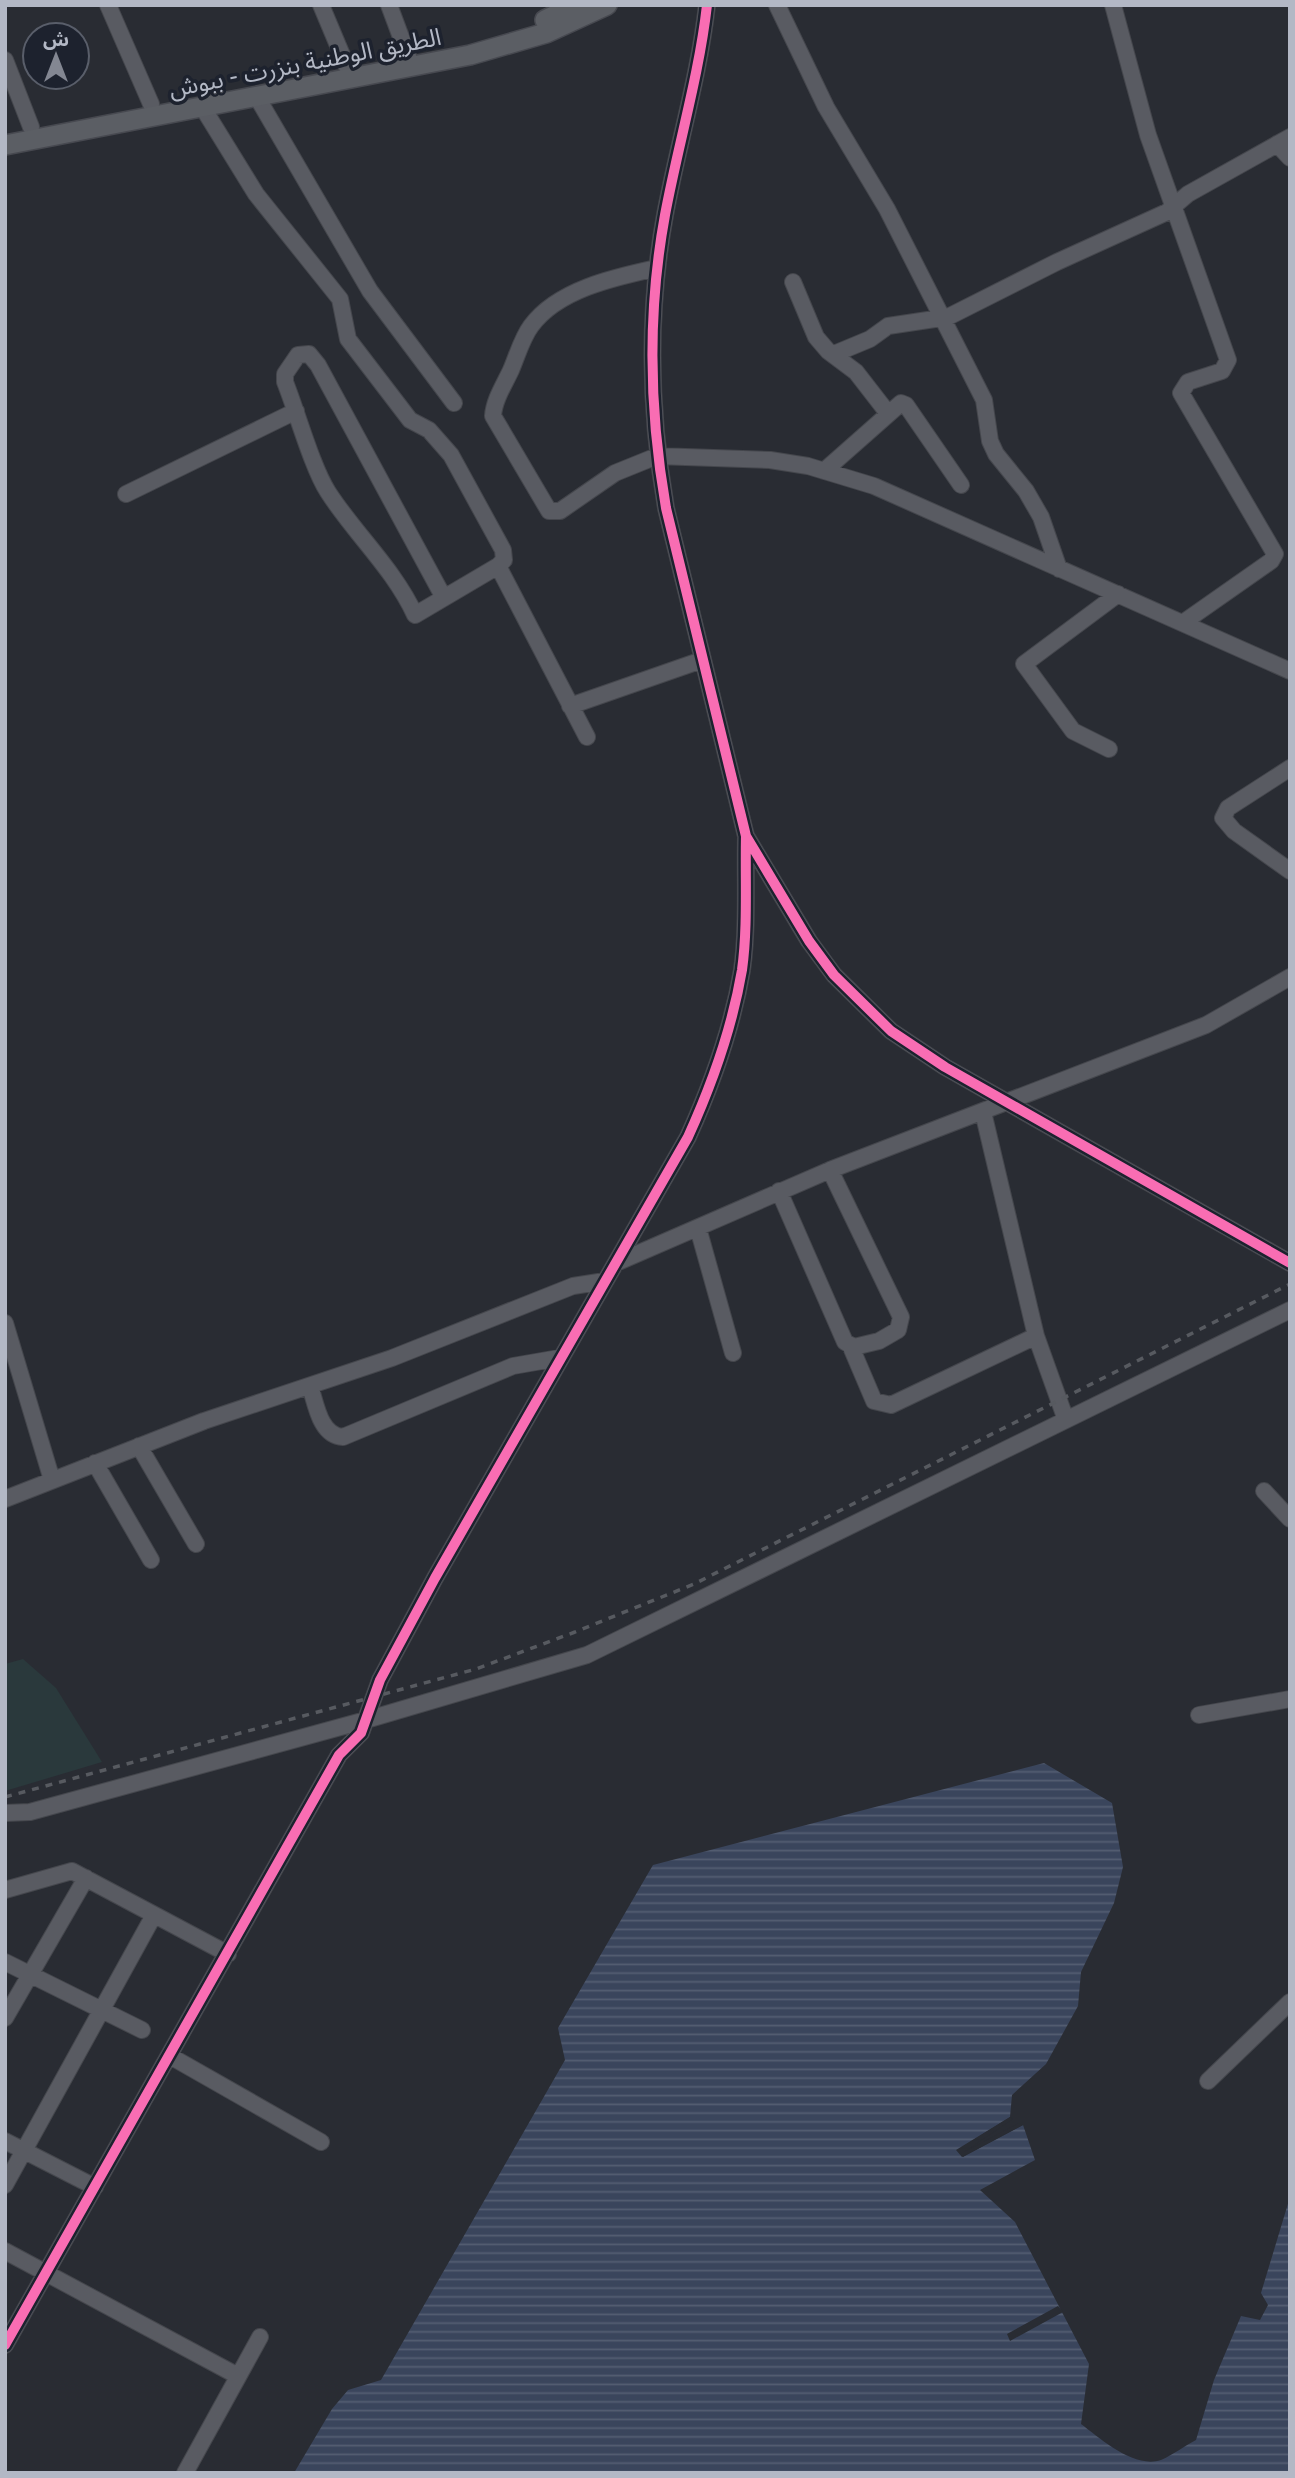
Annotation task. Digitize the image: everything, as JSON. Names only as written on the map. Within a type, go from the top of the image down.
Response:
[{"type":"main road","name":"الطريق الوطنية بنزرت - ببوش","points":[[5,132],[488,38],[547,12],[576,5]]},
{"type":"main road","name":"الطريق الوطنية بنزرت - ببوش","points":[[5,145],[204,108],[501,47],[546,33],[607,5]]},
{"type":"street","points":[[108,5],[151,104]]},
{"type":"street","points":[[321,5],[347,67]]},
{"type":"street","points":[[389,5],[408,55]]},
{"type":"street","points":[[778,5],[826,107],[887,209],[941,319],[985,400],[990,441],[1036,509],[1059,569]]},
{"type":"street","points":[[1113,5],[1147,135],[1228,360],[1222,370],[1188,382],[1181,393],[1275,554]]},
{"type":"street","points":[[5,2345],[339,1755],[361,1733],[380,1680],[559,1358],[688,1137],[714,1082],[729,1031],[742,967],[746,836],[680,576],[657,456],[651,362],[657,268],[664,219],[705,10]]},
{"type":"street","points":[[5,60],[31,127]]},
{"type":"street","points":[[257,97],[370,291],[454,402]]},
{"type":"street","points":[[204,108],[256,194],[340,299],[348,339],[410,420],[429,430],[452,455],[503,550],[503,560],[498,566],[415,615],[398,583],[353,529],[326,489],[285,374],[292,360],[304,353],[318,365],[443,598]]},
{"type":"street","points":[[834,354],[870,339],[888,326],[941,319],[1172,208],[1188,194],[1284,140],[1290,158]]},
{"type":"street","points":[[657,268],[620,276],[583,290],[541,314],[529,328],[494,410],[495,423],[551,512],[566,508],[577,496],[615,472],[657,456],[770,460],[824,471],[874,486],[1290,671]]},
{"type":"street","points":[[793,282],[812,332],[863,379],[887,412]]},
{"type":"street","points":[[824,471],[898,404],[906,405],[961,485]]},
{"type":"street","points":[[126,494],[296,411]]},
{"type":"street","points":[[1184,622],[1290,545]]},
{"type":"street","points":[[498,566],[587,737]]},
{"type":"street","points":[[1109,749],[1073,731],[1024,664],[1118,594]]},
{"type":"street","points":[[570,706],[702,660]]},
{"type":"street","points":[[1290,768],[1228,808],[1223,818],[1234,831],[1290,871]]},
{"type":"street","points":[[746,836],[809,941],[860,1002],[891,1031],[945,1067],[1290,1263]]},
{"type":"street","points":[[616,1263],[830,1170],[1206,1025],[1290,977]]},
{"type":"street","points":[[983,1112],[1036,1336],[1066,1420]]},
{"type":"street","points":[[830,1170],[902,1322],[898,1331],[879,1341],[851,1347]]},
{"type":"street","points":[[779,1191],[837,1329],[851,1347],[874,1401],[891,1405],[1036,1336]]},
{"type":"street","points":[[698,1228],[733,1353]]},
{"type":"street","points":[[5,1499],[204,1420],[392,1358],[573,1286],[605,1281]]},
{"type":"street","points":[[5,1813],[30,1812],[366,1720],[587,1655],[1290,1310]]},
{"type":"street","points":[[5,1323],[52,1480]]},
{"type":"street","points":[[310,1386],[324,1427],[330,1434],[343,1437],[513,1366],[559,1358]]},
{"type":"street","points":[[139,1446],[196,1544]]},
{"type":"street","points":[[95,1463],[151,1560]]},
{"type":"street","points":[[1264,1491],[1290,1518]]},
{"type":"street","points":[[1199,1715],[1290,1699]]},
{"type":"street","points":[[5,1890],[72,1871],[228,1954]]},
{"type":"street","points":[[5,2018],[86,1878]]},
{"type":"street","points":[[5,2185],[153,1914]]},
{"type":"street","points":[[5,1962],[142,2030]]},
{"type":"street","points":[[1208,2081],[1290,2003]]},
{"type":"street","points":[[170,2056],[321,2141]]},
{"type":"street","points":[[5,2141],[95,2187]]},
{"type":"street","points":[[5,2251],[238,2376]]},
{"type":"street","points":[[185,2473],[260,2337]]},
{"type":"shaded area","points":[[23,1659],[56,1688],[102,1762],[5,1791],[5,1664]]},
{"type":"water","points":[[1044,1763],[1112,1803],[1123,1867],[1114,1903],[1081,1972],[1078,2006],[1046,2064],[1012,2095],[1010,2117],[959,2149],[963,2157],[1023,2125],[1035,2160],[980,2190],[1015,2222],[1089,2364],[1081,2424],[1129,2457],[1151,2462],[1170,2456],[1196,2440],[1214,2380],[1241,2316],[1260,2320],[1268,2305],[1261,2293],[1290,2197],[1290,2473],[294,2473],[332,2409],[348,2390],[381,2380],[565,2060],[558,2028],[653,1865]]},
{"type":"pier","points":[[1010,2117],[1013,2119],[964,2152],[1019,2123],[1023,2125],[962,2157],[956,2150]]},
{"type":"pier","points":[[1058,2306],[1063,2312],[1010,2341],[1007,2334]]},
{"type":"railway","points":[[5,1797],[476,1669],[575,1632],[694,1584],[1290,1284]]},
{"type":"cycle path","points":[[707,5],[699,58],[659,252],[653,325],[653,398],[666,508],[746,836],[809,941],[834,975],[891,1031],[945,1067],[1290,1263]]},
{"type":"cycle path","points":[[5,2345],[339,1755],[361,1733],[380,1680],[435,1578],[688,1137],[721,1055],[738,992],[745,937],[746,836]]}]
